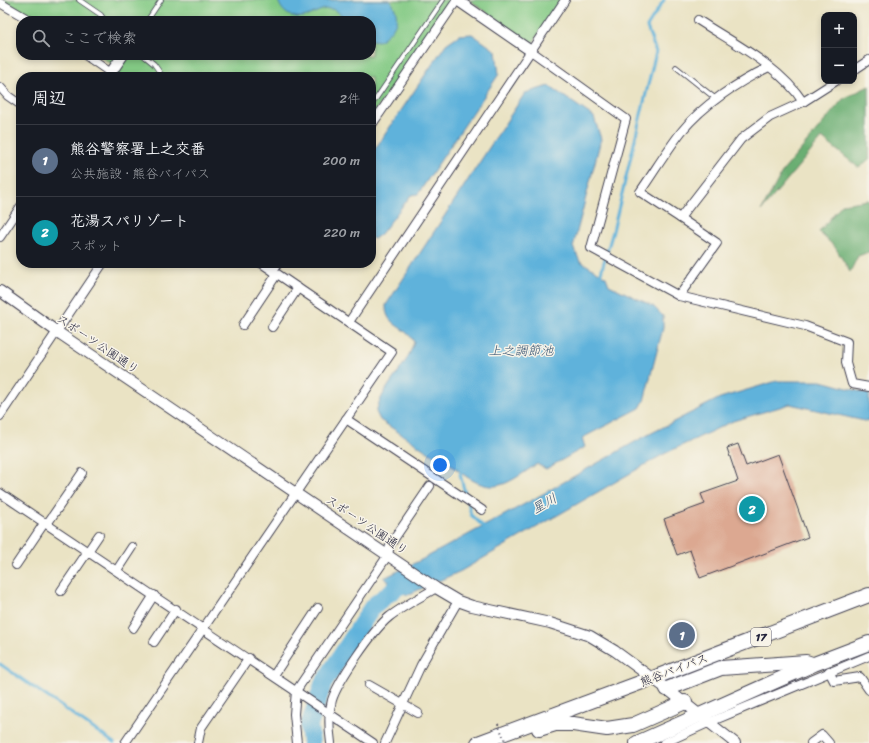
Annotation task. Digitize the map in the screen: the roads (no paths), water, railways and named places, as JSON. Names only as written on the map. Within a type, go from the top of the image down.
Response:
[{"type":"highway","name":"熊谷バイパス","points":[[483,741],[653,678],[869,595]]},
{"type":"highway","points":[[637,743],[706,719],[814,664],[869,643]]},
{"type":"highway","points":[[667,689],[721,668],[806,662],[814,664]]},
{"type":"highway","points":[[483,741],[500,741],[554,724],[573,724],[607,729],[633,726],[685,702]]},
{"type":"street","points":[[376,119],[457,0],[626,119],[591,248],[679,296],[805,326],[847,342],[846,363],[852,384],[869,387]]},
{"type":"street","points":[[349,322],[565,0]]},
{"type":"street","points":[[0,3],[22,16]]},
{"type":"street","points":[[698,20],[768,67],[793,87],[803,102]]},
{"type":"street","points":[[91,60],[105,72]]},
{"type":"street","points":[[111,72],[120,60]]},
{"type":"street","points":[[857,68],[869,60]]},
{"type":"street","points":[[679,296],[717,243],[640,192],[683,130],[716,99],[742,80],[768,67]]},
{"type":"street","points":[[680,218],[741,139],[770,117],[803,102],[831,84]]},
{"type":"street","points":[[0,87],[8,96],[16,102]]},
{"type":"street","points":[[0,238],[16,214]]},
{"type":"street","points":[[0,416],[100,268]]},
{"type":"street","points":[[125,743],[392,352],[269,268]]},
{"type":"street","points":[[242,325],[276,268]]},
{"type":"street","points":[[272,327],[298,288]]},
{"type":"street","name":"スポーツ公園通り","points":[[0,290],[56,331],[436,588],[458,601],[472,606],[568,628],[590,636],[615,651],[653,678],[735,743]]},
{"type":"street","points":[[346,419],[482,510]]},
{"type":"street","points":[[16,565],[82,473]]},
{"type":"street","points":[[297,743],[294,714],[296,691],[391,557],[390,545],[430,486]]},
{"type":"street","points":[[0,493],[176,609],[373,743]]},
{"type":"street","points":[[62,592],[99,535]]},
{"type":"street","points":[[117,570],[132,547]]},
{"type":"street","points":[[331,743],[330,715],[332,700],[344,678],[379,627],[390,617],[436,588]]},
{"type":"street","points":[[133,628],[154,595]]},
{"type":"street","points":[[385,743],[421,665],[458,601]]},
{"type":"street","points":[[274,675],[318,608]]},
{"type":"street","points":[[154,642],[176,609]]},
{"type":"street","points":[[664,743],[706,719],[869,656]]},
{"type":"street","points":[[198,743],[201,728],[249,658]]},
{"type":"street","points":[[828,671],[834,681],[860,677],[869,690]]},
{"type":"street","points":[[369,685],[418,713]]},
{"type":"street","points":[[811,743],[822,735],[829,743]]},
{"type":"lane","points":[[79,0],[101,16]]},
{"type":"lane","points":[[150,16],[161,0]]},
{"type":"lane","points":[[376,99],[443,0]]},
{"type":"lane","points":[[149,60],[160,72]]},
{"type":"lane","points":[[676,67],[716,99]]},
{"type":"water","points":[[278,0],[390,0],[396,12],[396,18],[393,28],[379,41],[376,41],[376,16],[342,16],[337,11],[329,9],[308,16],[292,16],[285,12]]},
{"type":"water","points":[[472,34],[496,51],[499,74],[418,194],[411,195],[381,234],[376,238],[376,148],[446,44],[459,35]]},
{"type":"water","name":"上之調節池","points":[[549,86],[594,117],[601,139],[573,247],[580,261],[606,277],[609,285],[653,306],[663,316],[663,328],[644,401],[640,408],[582,438],[585,447],[546,469],[537,464],[519,476],[500,485],[483,485],[457,470],[437,452],[434,456],[380,420],[376,412],[379,403],[383,394],[406,360],[414,342],[406,332],[392,322],[389,318],[386,305],[525,93]]},
{"type":"water","points":[[777,381],[822,381],[869,394],[869,422],[790,404],[733,421],[662,455],[461,571],[407,595],[384,578],[425,558],[640,439],[720,398]]},
{"type":"waterway","points":[[600,276],[613,231],[656,52],[647,27],[664,0]]},
{"type":"waterway","points":[[462,472],[460,474],[466,497]]},
{"type":"waterway","points":[[468,502],[471,515],[485,528]]},
{"type":"waterway","name":"星川","points":[[311,743],[309,726],[323,684],[373,606],[397,587],[420,578]]},
{"type":"waterway","points":[[0,664],[114,743]]},
{"type":"place","name":"花湯スパリゾート","points":[[752,509]]},
{"type":"place","name":"熊谷警察署上之交番","points":[[682,635]]}]
